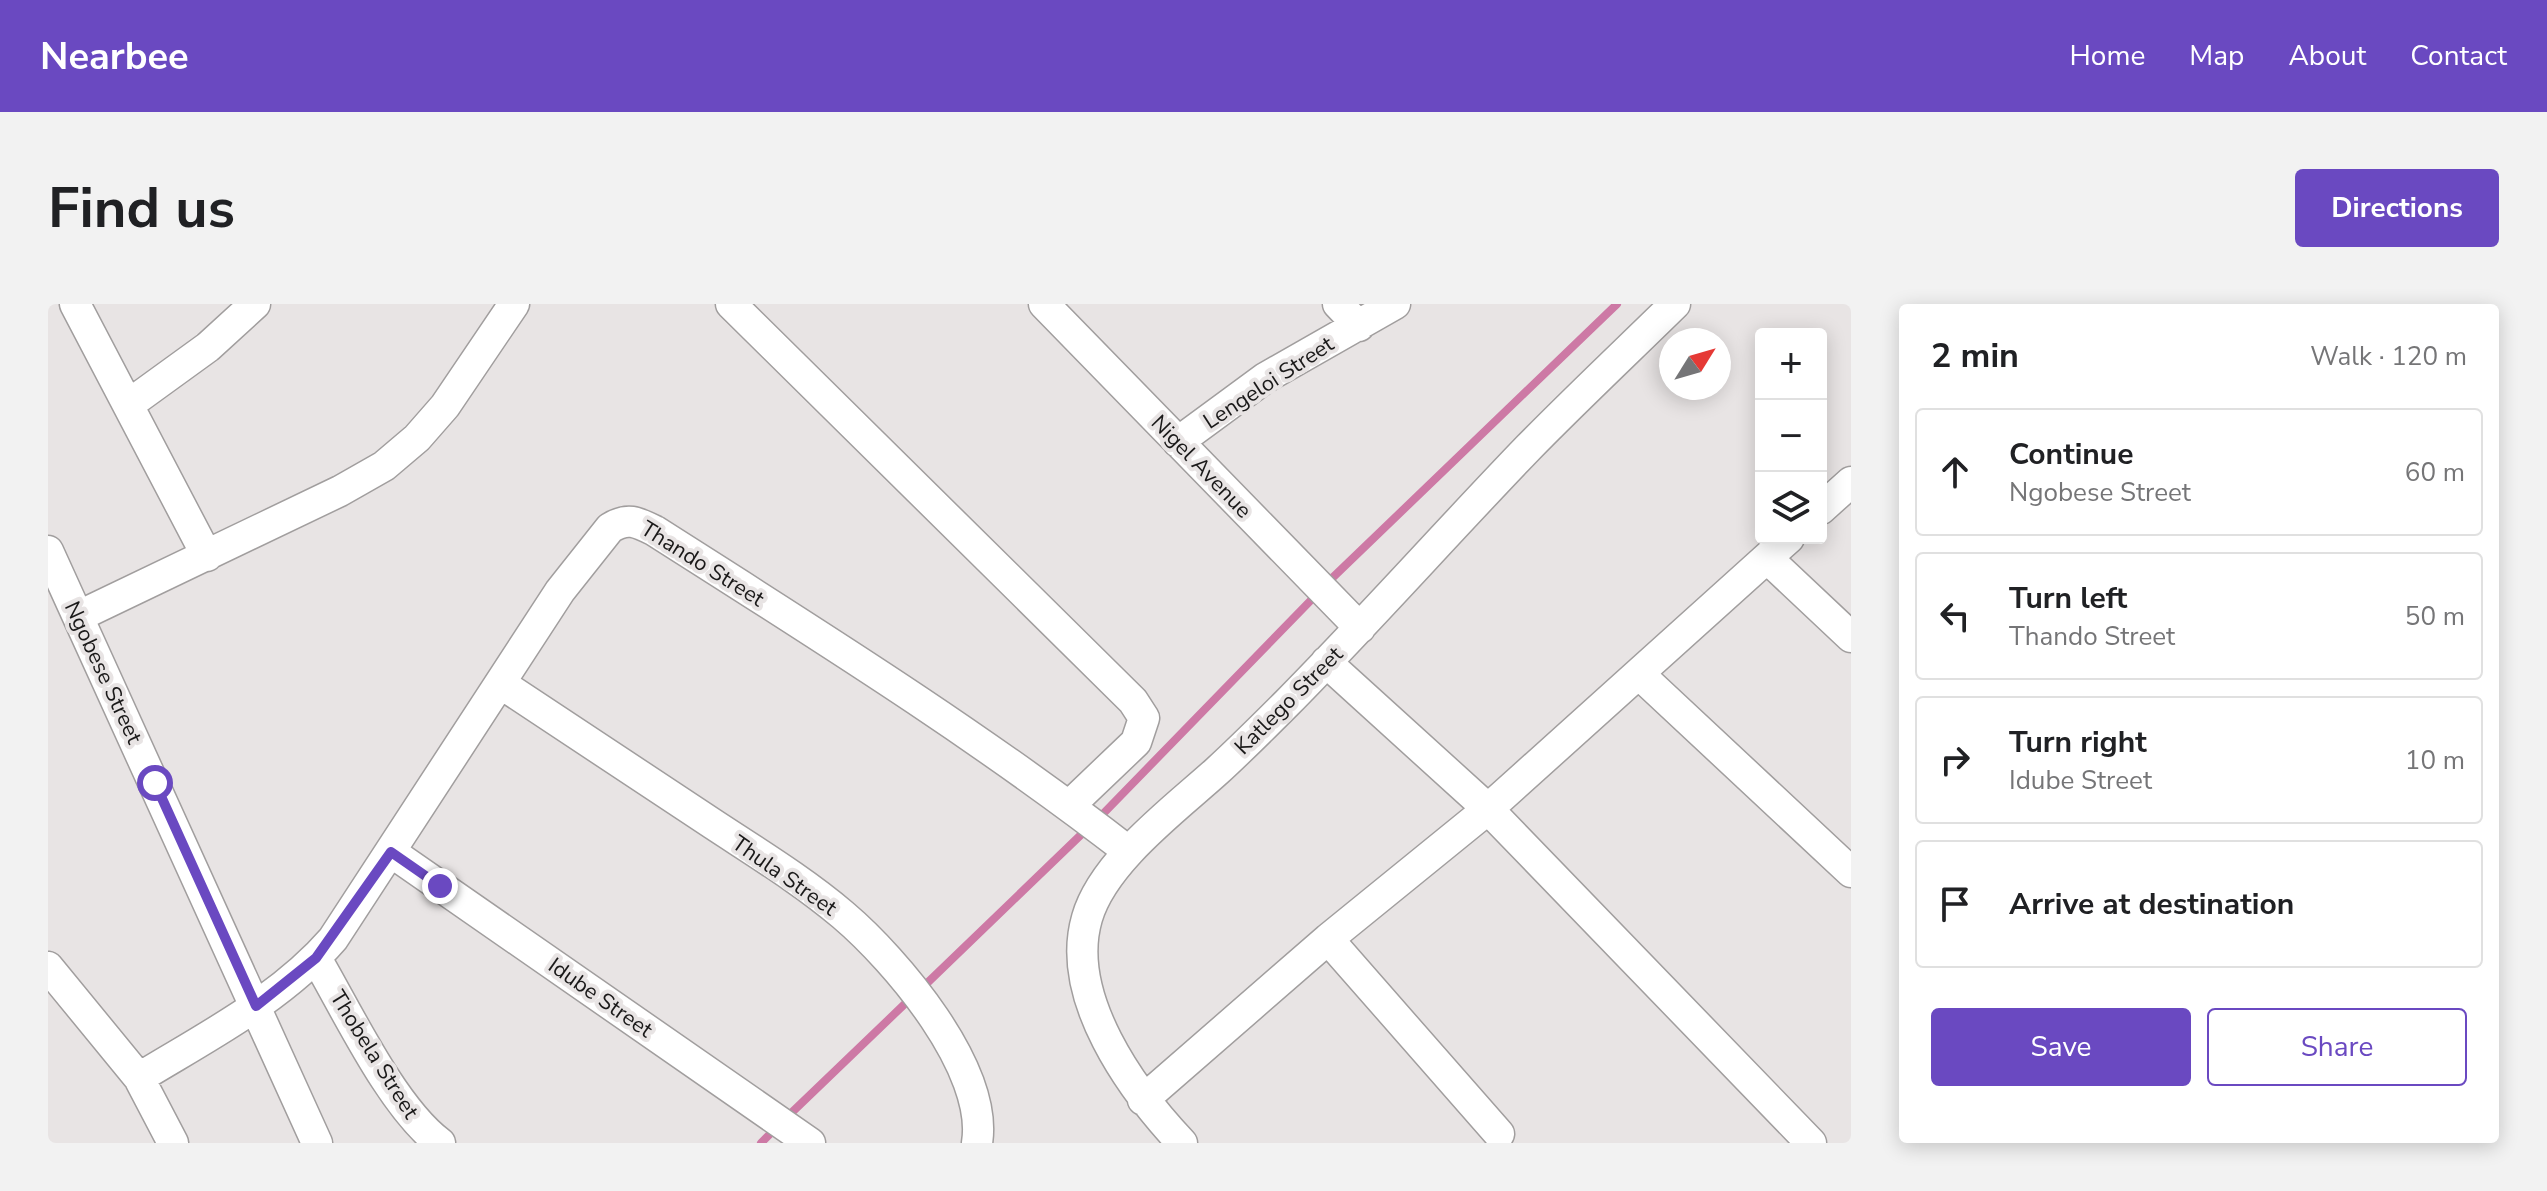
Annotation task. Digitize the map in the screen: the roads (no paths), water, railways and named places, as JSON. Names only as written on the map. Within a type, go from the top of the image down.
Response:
[{"type":"street","points":[[75,304],[207,556]]},
{"type":"street","points":[[128,405],[208,347],[255,304]]},
{"type":"street","points":[[79,616],[340,491],[384,466],[417,438],[445,406],[514,304]]},
{"type":"street","points":[[731,304],[1133,701],[1144,718],[1136,742],[1069,806]]},
{"type":"street","name":"Nigel Avenue","points":[[1044,304],[1360,628]]},
{"type":"street","points":[[1338,304],[1359,326]]},
{"type":"street","name":"Lengeloi Street","points":[[1178,442],[1265,378],[1395,304]]},
{"type":"street","name":"Katlego Street","points":[[1182,1143],[1143,1100],[1113,1055],[1097,1014],[1081,944],[1087,916],[1128,851],[1221,767],[1360,628],[1529,447],[1675,304]]},
{"type":"street","points":[[1827,504],[1851,482]]},
{"type":"street","name":"Thando Street","points":[[139,1078],[256,1006],[316,958],[391,852],[560,591],[610,528],[621,522],[635,521],[857,660],[1069,806],[1128,851]]},
{"type":"street","points":[[1143,1100],[1328,939],[1488,809],[1778,548],[1851,637]]},
{"type":"street","name":"Ngobese Street","points":[[48,551],[317,1143]]},
{"type":"street","points":[[1326,662],[1488,809],[1811,1143]]},
{"type":"street","points":[[1639,674],[1851,872]]},
{"type":"street","name":"Thula Street","points":[[500,683],[812,890],[874,944],[921,1004],[966,1075],[977,1103],[977,1143]]},
{"type":"street","name":"Idube Street","points":[[391,852],[810,1143]]},
{"type":"street","points":[[1328,939],[1499,1134]]},
{"type":"street","name":"Thobela Street","points":[[316,958],[421,1139]]},
{"type":"street","points":[[48,967],[139,1078],[168,1140]]},
{"type":"waterway","points":[[1326,584],[1617,304]]},
{"type":"waterway","points":[[1098,819],[1317,594]]},
{"type":"waterway","points":[[922,988],[1088,828]]},
{"type":"waterway","points":[[786,1118],[912,997]]},
{"type":"waterway","points":[[761,1143],[776,1128]]}]
